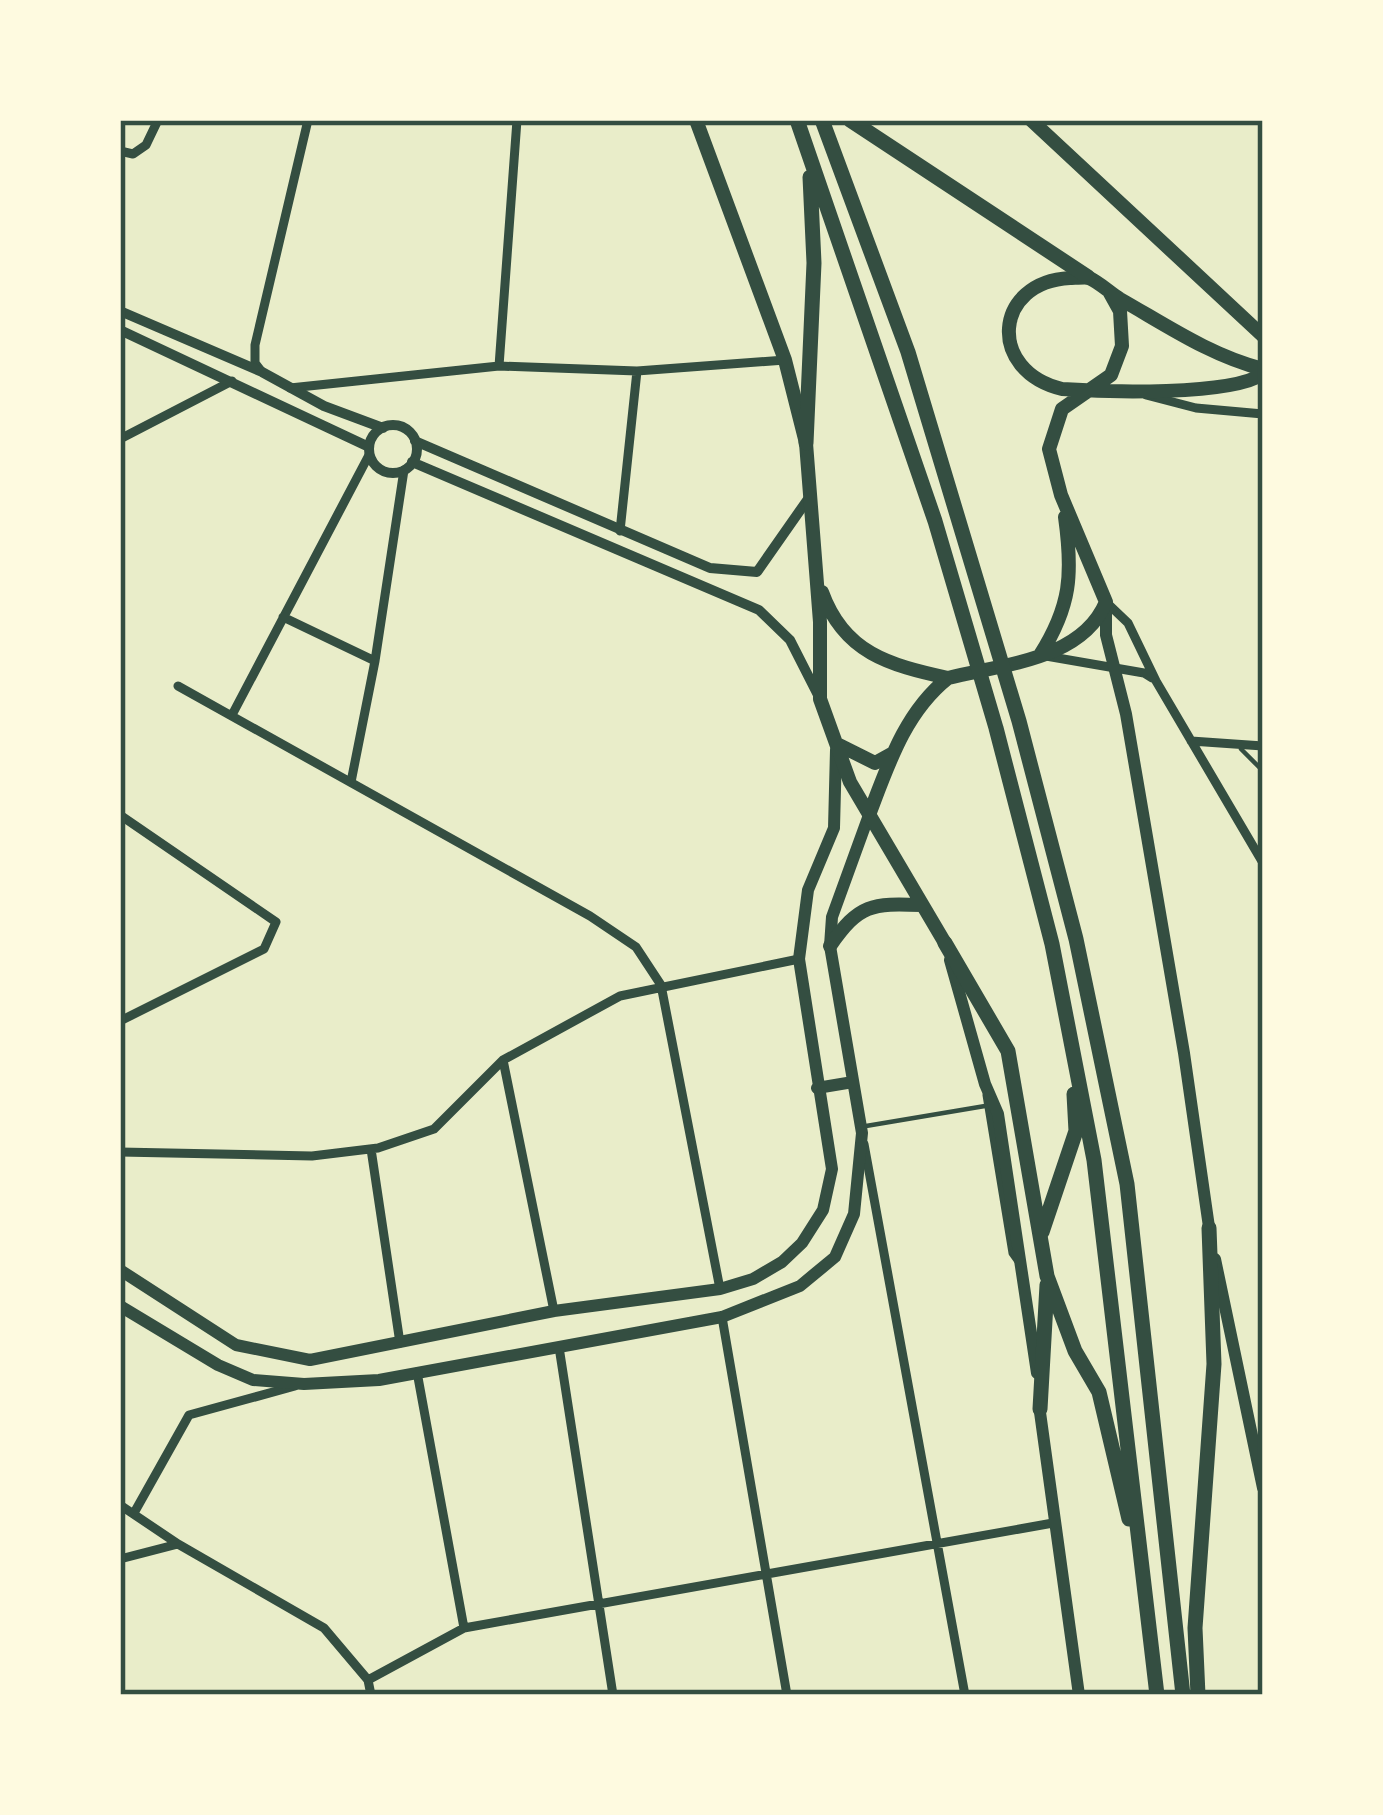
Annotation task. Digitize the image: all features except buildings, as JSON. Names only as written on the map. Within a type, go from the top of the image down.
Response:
[{"type":"highway","points":[[797,120],[942,544],[1007,771],[1070,1031],[1094,1160],[1157,1695]]},
{"type":"highway","points":[[822,120],[908,352],[1019,721],[1076,939],[1127,1184],[1183,1695]]},
{"type":"highway","points":[[850,120],[1088,277]]},
{"type":"highway","points":[[804,139],[814,206],[806,443]]},
{"type":"highway","points":[[945,943],[1008,1051],[1048,1276],[1075,1351],[1099,1392],[1145,1586]]},
{"type":"highway","points":[[1040,1238],[1076,1131],[1070,1031]]},
{"type":"highway","points":[[1198,1695],[1195,1628],[1214,1364],[1209,1228]]},
{"type":"highway","points":[[1040,1409],[1048,1276]]},
{"type":"main road","points":[[696,120],[785,360],[806,443],[820,699],[850,782],[945,943],[998,1114],[1079,1695]]},
{"type":"main road","points":[[1030,120],[1258,328]]},
{"type":"main road","points":[[1088,277],[1110,293],[1197,343],[1263,372],[1250,383],[1090,391],[1043,384],[1023,371],[1008,341],[1010,319],[1028,291],[1054,279],[1088,277]]},
{"type":"main road","points":[[1040,655],[1066,605],[1071,560],[1049,449],[1062,409],[1111,375],[1122,346],[1120,311],[1110,293]]},
{"type":"main road","points":[[1197,343],[1213,369],[1198,388]]},
{"type":"main road","points":[[1198,388],[1263,392]]},
{"type":"main road","points":[[1061,495],[1106,602],[1106,635],[1121,694],[1184,1053],[1209,1228],[1263,1488]]},
{"type":"main road","points":[[815,573],[832,620],[849,638],[906,668],[948,678],[1077,641],[1095,626],[1106,602]]},
{"type":"main road","points":[[120,1306],[218,1365],[253,1380],[304,1384],[379,1380],[722,1317],[800,1286],[835,1257],[854,1214],[861,1130],[830,946],[832,917],[893,753],[917,708],[948,678]]},
{"type":"main road","points":[[836,744],[875,763],[893,753]]},
{"type":"main road","points":[[120,1270],[236,1345],[310,1360],[554,1311],[720,1289],[753,1279],[782,1262],[802,1243],[823,1210],[832,1169],[799,959],[808,890],[834,828],[836,744]]},
{"type":"main road","points":[[830,946],[860,910],[879,904],[921,904]]},
{"type":"main road","points":[[818,1088],[853,1082]]},
{"type":"main road","points":[[633,1301],[638,1331]]},
{"type":"street","points":[[120,151],[133,154],[146,145],[158,120]]},
{"type":"street","points":[[262,372],[255,363],[255,345],[308,120]]},
{"type":"street","points":[[499,365],[517,120]]},
{"type":"street","points":[[120,310],[262,372],[324,406],[383,428],[398,426],[415,441],[710,568],[757,572],[808,499]]},
{"type":"street","points":[[120,330],[233,380],[369,451],[383,471],[408,466],[759,610],[790,640],[820,699]]},
{"type":"street","points":[[290,388],[499,365],[637,371],[785,360]]},
{"type":"street","points":[[620,531],[637,371]]},
{"type":"street","points":[[120,439],[233,380]]},
{"type":"street","points":[[1123,390],[1196,408],[1263,414]]},
{"type":"street","points":[[232,715],[383,428]]},
{"type":"street","points":[[351,782],[415,441]]},
{"type":"street","points":[[1106,602],[1128,623],[1156,681],[1263,863]]},
{"type":"street","points":[[284,617],[375,661]]},
{"type":"street","points":[[1040,655],[1144,673],[1156,681]]},
{"type":"street","points":[[178,686],[590,916],[636,947],[662,985],[720,1289]]},
{"type":"street","points":[[1191,741],[1263,746]]},
{"type":"street","points":[[120,1021],[264,950],[276,922],[122,818]]},
{"type":"street","points":[[120,1152],[312,1156],[371,1149],[434,1129],[503,1060],[620,996],[799,959]]},
{"type":"street","points":[[503,1060],[554,1311]]},
{"type":"street","points":[[985,1084],[1013,1253],[1022,1265]]},
{"type":"street","points":[[861,1130],[965,1695]]},
{"type":"street","points":[[371,1149],[400,1343]]},
{"type":"street","points":[[722,1317],[787,1695]]},
{"type":"street","points":[[559,1347],[613,1695]]},
{"type":"street","points":[[417,1372],[464,1628]]},
{"type":"street","points":[[134,1513],[189,1415],[304,1384]]},
{"type":"street","points":[[120,1504],[178,1544],[324,1628],[368,1680],[371,1695]]},
{"type":"street","points":[[368,1680],[464,1628],[1053,1523]]},
{"type":"street","points":[[120,1559],[178,1544]]},
{"type":"lane","points":[[1237,744],[1263,771]]},
{"type":"lane","points":[[1247,836],[1263,840]]},
{"type":"lane","points":[[861,1130],[988,1105]]}]
